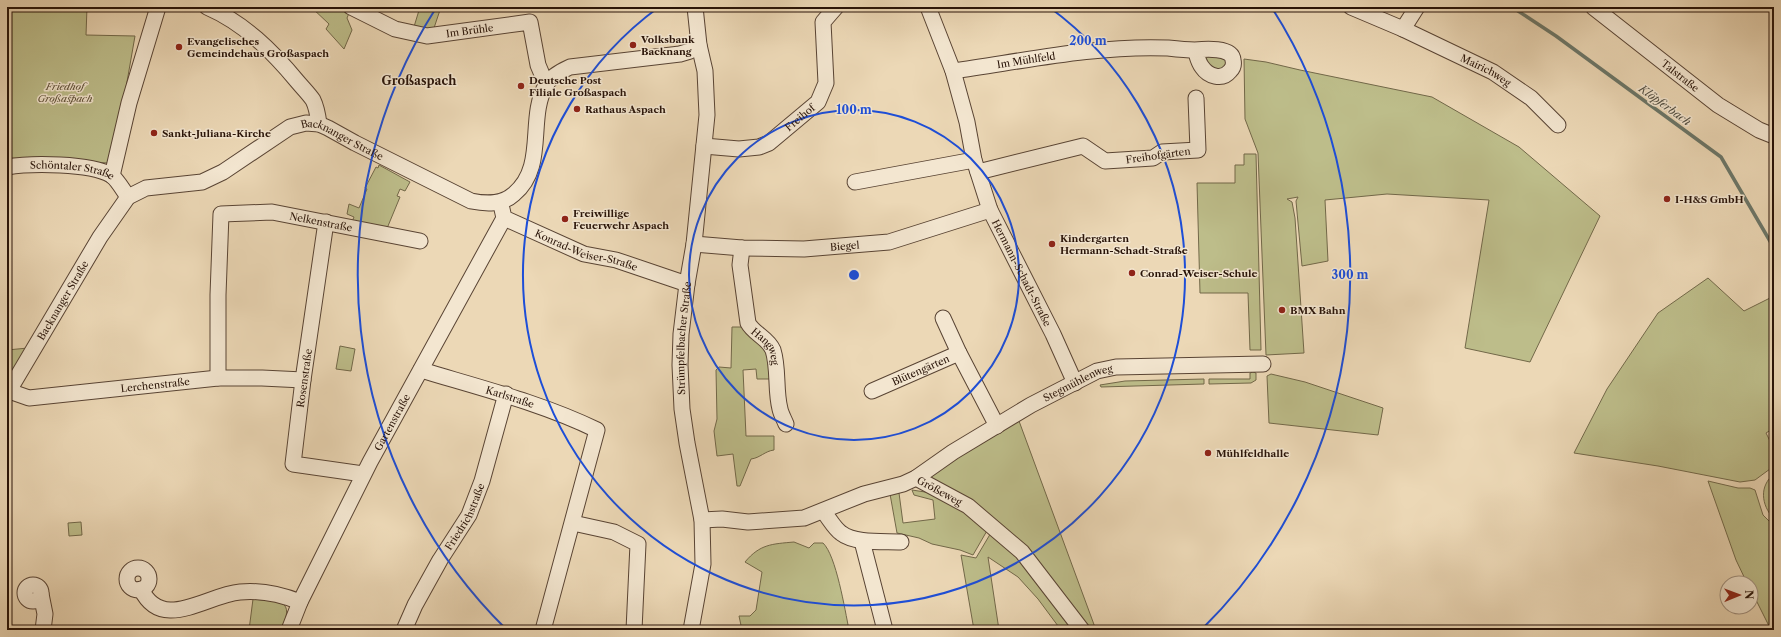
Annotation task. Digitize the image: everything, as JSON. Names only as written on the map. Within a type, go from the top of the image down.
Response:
[{"type":"street","points":[[112,176],[129,103],[158,7]]},
{"type":"street","points":[[207,7],[221,13],[256,37],[285,67],[312,99],[319,124]]},
{"type":"street","name":"Im Brühle","points":[[351,7],[395,29],[427,36],[530,22],[538,65],[546,84]]},
{"type":"street","name":"Strümpfelbacher Straße","points":[[691,630],[703,564],[702,520],[682,409],[681,334],[687,284],[694,244],[704,146],[706,94],[705,71],[699,46],[695,7]]},
{"type":"street","name":"Freihof","points":[[704,146],[739,149],[759,147],[769,143],[818,102],[826,83],[823,22],[836,7]]},
{"type":"street","name":"Hermann-Schadt-Straße","points":[[928,7],[953,71],[967,122],[976,166],[990,210],[1053,334],[1075,383]]},
{"type":"street","name":"Mairichweg","points":[[1351,7],[1403,29],[1493,72],[1531,98],[1558,125]]},
{"type":"street","points":[[1403,29],[1417,7]]},
{"type":"street","name":"Talstraße","points":[[1593,7],[1718,105],[1759,130],[1774,136]]},
{"type":"street","points":[[546,84],[557,73],[570,67],[680,54],[699,46]]},
{"type":"street","name":"Im Mühlfeld","points":[[953,71],[1091,51],[1148,47],[1195,50]]},
{"type":"street","name":"Backnanger Straße","points":[[8,393],[100,237],[128,197],[146,188],[202,182],[223,172],[290,127],[306,123],[319,124],[471,201],[480,203],[500,202],[510,197],[523,187],[534,159],[538,112],[541,96],[546,84]]},
{"type":"street","name":"Freihofgärten","points":[[976,166],[1083,146],[1105,161],[1153,158],[1162,152],[1198,150],[1196,98]]},
{"type":"street","name":"Schöntaler Straße","points":[[7,166],[87,168],[112,176],[128,197]]},
{"type":"street","points":[[855,182],[976,166]]},
{"type":"street","points":[[500,202],[504,218]]},
{"type":"street","name":"Biegel","points":[[694,244],[742,248],[804,249],[889,242],[990,210]]},
{"type":"street","name":"Nelkenstraße","points":[[218,378],[218,294],[221,214],[272,212],[420,241]]},
{"type":"street","name":"Konrad-Weiser-Straße","points":[[504,218],[584,254],[616,260],[687,284]]},
{"type":"street","name":"Gartenstraße","points":[[289,630],[300,602],[363,474],[504,218]]},
{"type":"street","name":"Rosenstraße","points":[[326,222],[303,380],[293,464],[363,474]]},
{"type":"street","name":"Hangweg","points":[[742,248],[740,265],[748,323],[751,330],[765,339],[772,348],[776,362],[780,410],[786,424]]},
{"type":"street","points":[[943,318],[960,353]]},
{"type":"street","name":"Blütengärten","points":[[872,391],[960,353],[997,426]]},
{"type":"street","name":"Stegmühlenweg","points":[[916,478],[953,452],[1031,405],[1097,371],[1116,367],[1264,364]]},
{"type":"street","name":"Karlstraße","points":[[421,370],[506,394],[568,416],[597,430],[573,523]]},
{"type":"street","name":"Lerchenstraße","points":[[8,393],[29,398],[218,378],[303,380]]},
{"type":"street","name":"Friedrichstraße","points":[[404,630],[415,605],[440,560],[469,515],[482,482],[506,394]]},
{"type":"street","name":"Größeweg","points":[[702,520],[722,519],[748,522],[804,518],[864,494],[904,484],[916,478],[968,506],[1022,552],[1082,630]]},
{"type":"street","points":[[823,511],[841,533],[862,541],[901,542]]},
{"type":"street","points":[[543,630],[573,523],[614,532],[638,544],[634,630]]},
{"type":"street","points":[[862,541],[885,630]]},
{"type":"street","points":[[141,589],[154,605],[169,611],[188,608],[215,598],[239,592],[283,596],[300,602]]},
{"type":"street","points":[[41,594],[45,614],[43,630]]},
{"type":"green space","name":"Friedhof Großaspach","points":[[7,7],[87,7],[86,35],[135,36],[124,99],[109,163],[7,158]]},
{"type":"green space","points":[[311,7],[343,7],[350,11],[347,18],[352,30],[344,49],[326,29],[329,24]]},
{"type":"green space","points":[[420,7],[441,7],[434,28],[413,30]]},
{"type":"green space","points":[[1204,54],[1225,58],[1227,61],[1226,67],[1221,71],[1207,66]]},
{"type":"green space","points":[[1244,59],[1266,62],[1432,97],[1519,147],[1600,216],[1530,362],[1465,348],[1489,200],[1387,194],[1325,200],[1328,261],[1302,266],[1296,201],[1298,197],[1287,199],[1292,202],[1295,218],[1304,353],[1266,355],[1258,153],[1245,119]]},
{"type":"green space","points":[[1244,154],[1256,154],[1261,350],[1250,350],[1248,293],[1200,293],[1197,183],[1235,183],[1235,165],[1244,165]]},
{"type":"green space","points":[[379,165],[410,182],[405,191],[400,189],[397,196],[400,197],[384,232],[351,224],[354,217],[347,214],[349,204],[359,208],[367,189],[365,188],[376,167],[378,168]]},
{"type":"green space","points":[[1708,278],[1744,311],[1774,296],[1774,428],[1766,433],[1774,449],[1774,466],[1755,480],[1740,482],[1658,466],[1574,453],[1607,389],[1658,313]]},
{"type":"green space","points":[[732,327],[746,327],[770,353],[772,379],[757,379],[756,369],[743,370],[746,436],[774,436],[774,450],[751,459],[740,486],[737,486],[733,454],[717,456],[714,431],[717,419],[716,370],[719,367],[731,368]]},
{"type":"green space","points":[[340,346],[355,349],[351,371],[336,369]]},
{"type":"green space","points":[[28,348],[7,383],[7,350]]},
{"type":"green space","points":[[1250,373],[1256,373],[1256,380],[1251,383],[1209,384],[1209,379],[1250,379]]},
{"type":"green space","points":[[1271,374],[1305,382],[1383,408],[1378,435],[1269,423],[1267,376]]},
{"type":"green space","points":[[1204,379],[1204,384],[1101,387],[1100,385],[1125,381]]},
{"type":"green space","points":[[1019,421],[1096,630],[1085,630],[1052,587],[931,478],[931,474]]},
{"type":"green space","points":[[1774,474],[1774,519],[1766,508],[1764,502],[1764,490],[1769,479]]},
{"type":"green space","points":[[1708,481],[1738,488],[1750,488],[1755,490],[1763,515],[1774,526],[1774,630],[1771,630],[1759,606],[1759,575],[1743,575],[1736,560]]},
{"type":"green space","points":[[912,490],[938,494],[988,529],[973,555],[960,550],[932,544],[919,538],[897,533],[890,494],[899,493],[903,523],[935,519],[933,500],[914,495]]},
{"type":"green space","points":[[81,522],[82,535],[69,536],[68,523]]},
{"type":"green space","points":[[992,531],[1021,555],[1077,630],[1061,630],[1038,599],[1018,577],[988,557],[999,630],[974,630],[961,555],[976,558]]},
{"type":"green space","points":[[794,542],[809,548],[814,543],[823,543],[828,549],[836,571],[849,630],[742,630],[739,616],[750,616],[756,610],[762,572],[745,562],[761,548],[773,544]]},
{"type":"green space","points":[[253,599],[277,602],[286,607],[287,612],[281,630],[249,630]]},
{"type":"waterway","name":"Klöpferbach","points":[[1512,7],[1556,36],[1721,157],[1774,248]]},
{"type":"place","name":"Volksbank Backnang","points":[[633,45]]},
{"type":"place","name":"Evangelisches Gemeindehaus Großaspach","points":[[179,47]]},
{"type":"place","name":"Deutsche Post Filiale Großaspach","points":[[521,86]]},
{"type":"place","name":"Rathaus Aspach","points":[[577,109]]},
{"type":"place","name":"Sankt-Juliana-Kirche","points":[[154,133]]},
{"type":"place","name":"I-H&S GmbH","points":[[1667,199]]},
{"type":"place","name":"Freiwillige Feuerwehr Aspach","points":[[565,219]]},
{"type":"place","name":"Kindergarten Hermann-Schadt-Straße","points":[[1052,244]]},
{"type":"place","name":"Conrad-Weiser-Schule","points":[[1132,273]]},
{"type":"place","name":"BMX Bahn","points":[[1282,310]]},
{"type":"place","name":"Mühlfeldhalle","points":[[1208,453]]},
{"type":"district","name":"Großaspach","points":[[419,81]]}]
